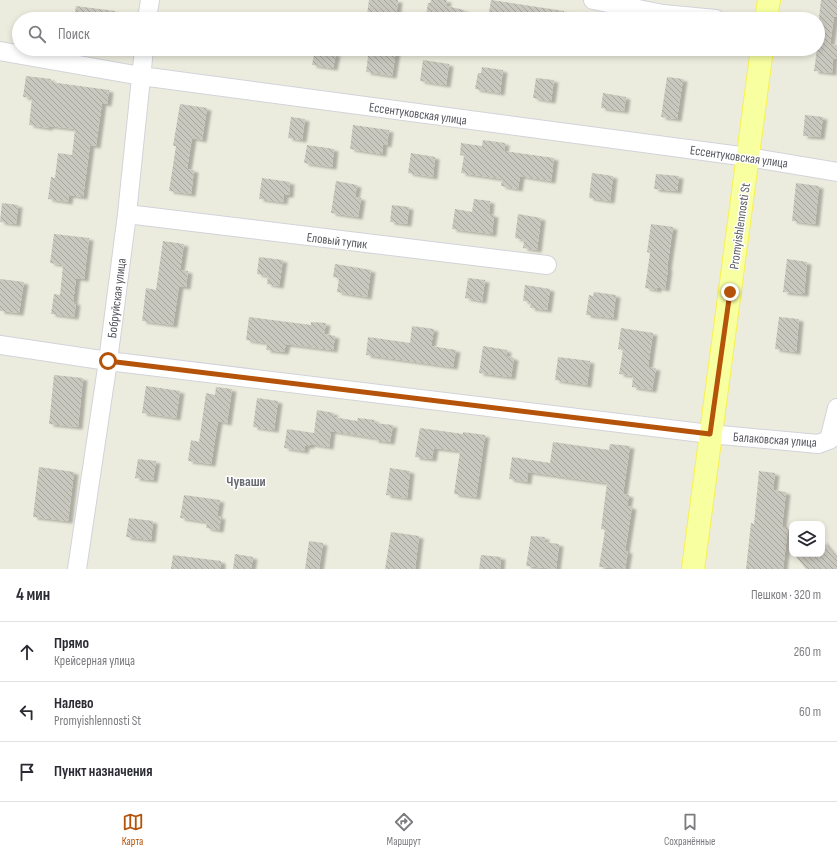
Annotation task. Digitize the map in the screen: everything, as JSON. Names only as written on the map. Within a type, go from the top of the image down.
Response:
[{"type":"main road","points":[[767,12],[769,0]]},
{"type":"main road","name":"Promyishlennosti St","points":[[693,569],[761,56]]},
{"type":"street","points":[[148,12],[150,0]]},
{"type":"street","points":[[593,0],[653,12]]},
{"type":"street","name":"Ессентуковская улица","points":[[0,52],[12,54]]},
{"type":"street","name":"Ессентуковская улица","points":[[24,56],[141,76],[748,157],[837,172]]},
{"type":"street","name":"Бобруйская улица","points":[[77,569],[108,361],[127,214],[143,56]]},
{"type":"street","name":"Еловый тупик","points":[[127,214],[547,265]]},
{"type":"street","name":"Балаковская улица","points":[[0,345],[108,361],[710,434],[818,444],[833,438]]},
{"type":"street","points":[[833,438],[837,408]]},
{"type":"building","points":[[369,0],[398,0],[397,12],[367,12]]},
{"type":"building","points":[[431,0],[447,0],[446,6],[464,10],[464,12],[426,12],[428,3],[430,3]]},
{"type":"building","points":[[491,0],[564,11],[564,12],[489,12]]},
{"type":"building","points":[[821,0],[837,0],[837,17],[834,17],[830,44],[837,45],[837,59],[833,59],[832,73],[814,71],[816,56],[825,56],[825,12],[820,12]]},
{"type":"building","points":[[76,6],[115,11],[115,12],[75,12]]},
{"type":"building","points":[[314,56],[336,56],[333,68],[312,65]]},
{"type":"building","points":[[368,56],[395,56],[392,76],[366,72]]},
{"type":"building","points":[[423,60],[449,64],[446,85],[420,81]]},
{"type":"building","points":[[482,67],[503,70],[500,93],[475,89],[478,73],[481,73]]},
{"type":"building","points":[[26,76],[51,79],[50,82],[109,90],[107,104],[102,103],[96,146],[90,145],[83,197],[69,195],[68,202],[48,199],[51,177],[55,178],[58,153],[72,155],[75,129],[49,126],[48,128],[29,125],[32,98],[23,97]]},
{"type":"building","points":[[667,77],[683,79],[677,119],[661,117]]},
{"type":"building","points":[[536,78],[554,80],[551,101],[533,98]]},
{"type":"building","points":[[603,93],[626,97],[624,111],[601,108]]},
{"type":"building","points":[[180,104],[207,108],[202,140],[192,138],[187,169],[194,170],[191,194],[169,191],[176,146],[173,146]]},
{"type":"building","points":[[805,115],[823,117],[820,137],[803,136]]},
{"type":"building","points":[[291,117],[305,119],[302,140],[288,138]]},
{"type":"building","points":[[353,125],[389,130],[387,145],[383,144],[382,154],[350,149]]},
{"type":"building","points":[[483,140],[505,143],[504,151],[554,158],[551,181],[520,176],[518,189],[501,186],[502,179],[461,173],[464,156],[460,155],[461,143],[482,146]]},
{"type":"building","points":[[307,145],[334,149],[332,167],[304,163]]},
{"type":"building","points":[[411,153],[435,157],[433,177],[408,173]]},
{"type":"building","points":[[592,173],[613,176],[610,201],[589,198]]},
{"type":"building","points":[[656,174],[679,176],[677,191],[654,189]]},
{"type":"building","points":[[262,178],[290,182],[289,195],[284,195],[283,202],[259,199]]},
{"type":"building","points":[[336,181],[357,185],[355,197],[361,198],[358,217],[331,213]]},
{"type":"building","points":[[796,183],[819,186],[815,224],[792,221]]},
{"type":"building","points":[[474,199],[490,201],[489,214],[494,215],[492,234],[452,229],[455,209],[472,212]]},
{"type":"building","points":[[2,203],[18,205],[16,224],[0,222]]},
{"type":"building","points":[[392,205],[409,207],[407,224],[390,222]]},
{"type":"building","points":[[518,214],[541,218],[537,250],[523,248],[524,240],[515,238]]},
{"type":"building","points":[[651,224],[673,227],[665,289],[657,287],[657,290],[645,288],[650,253],[647,252]]},
{"type":"building","points":[[54,234],[89,238],[84,279],[76,278],[73,302],[76,303],[74,317],[51,314],[54,294],[60,295],[63,265],[50,263]]},
{"type":"building","points":[[163,241],[184,244],[180,270],[188,271],[186,287],[179,286],[173,325],[142,321],[146,288],[156,290]]},
{"type":"building","points":[[259,257],[283,260],[279,286],[267,284],[268,276],[257,274]]},
{"type":"building","points":[[787,259],[807,262],[804,294],[783,292]]},
{"type":"building","points":[[335,264],[371,270],[367,297],[337,292],[339,278],[333,277]]},
{"type":"building","points":[[468,278],[485,280],[482,301],[465,298]]},
{"type":"building","points":[[0,279],[24,282],[19,313],[0,311]]},
{"type":"building","points":[[525,285],[550,289],[547,310],[530,308],[531,302],[523,301]]},
{"type":"building","points":[[594,292],[616,295],[613,318],[586,315],[589,295],[593,296]]},
{"type":"building","points":[[249,317],[311,325],[311,322],[326,323],[324,334],[335,336],[333,350],[286,344],[284,352],[266,350],[267,343],[246,340]]},
{"type":"building","points":[[779,317],[799,319],[796,352],[775,349]]},
{"type":"building","points":[[412,326],[434,329],[431,346],[456,350],[453,367],[366,355],[368,337],[410,343]]},
{"type":"building","points":[[621,328],[653,333],[648,367],[656,368],[652,390],[632,387],[633,376],[619,374],[623,350],[618,349]]},
{"type":"building","points":[[483,346],[507,350],[506,356],[514,358],[511,377],[479,373]]},
{"type":"building","points":[[558,357],[590,361],[587,385],[555,380]]},
{"type":"building","points":[[54,375],[83,378],[78,427],[49,424]]},
{"type":"building","points":[[146,386],[180,391],[176,418],[142,413]]},
{"type":"building","points":[[216,387],[232,389],[227,423],[218,421],[211,464],[188,461],[191,440],[199,442],[206,393],[215,395]]},
{"type":"building","points":[[257,398],[278,401],[274,430],[253,427]]},
{"type":"building","points":[[317,410],[334,413],[333,417],[357,421],[358,418],[375,420],[374,423],[393,425],[390,442],[331,431],[329,447],[310,444],[310,446],[305,446],[304,451],[284,448],[287,429],[314,433]]},
{"type":"building","points":[[420,428],[463,434],[463,432],[485,435],[476,497],[454,494],[460,451],[434,448],[432,459],[415,457]]},
{"type":"building","points":[[553,442],[609,450],[610,444],[630,446],[623,494],[629,495],[627,506],[632,507],[625,551],[628,551],[625,569],[599,567],[605,530],[601,529],[607,483],[528,472],[527,482],[509,479],[512,457],[550,463]]},
{"type":"building","points":[[138,459],[156,461],[153,480],[135,478]]},
{"type":"building","points":[[39,467],[74,472],[68,521],[33,517]]},
{"type":"building","points":[[390,468],[410,471],[407,498],[386,495]]},
{"type":"building","points":[[759,471],[775,473],[773,490],[786,492],[782,527],[788,527],[783,569],[746,569],[751,523],[754,524]]},
{"type":"building","points":[[184,495],[220,500],[217,516],[221,517],[219,530],[206,528],[207,522],[180,518]]},
{"type":"building","points":[[129,518],[153,521],[151,540],[126,537]]},
{"type":"building","points":[[391,532],[419,536],[415,569],[385,569]]},
{"type":"building","points":[[531,536],[545,537],[544,542],[559,544],[556,569],[526,566]]},
{"type":"building","points":[[309,541],[323,543],[319,569],[305,569]]},
{"type":"building","points":[[825,544],[837,559],[837,569],[806,569],[796,557],[825,557]]},
{"type":"building","points":[[235,554],[253,557],[251,569],[233,569]]},
{"type":"building","points":[[173,555],[221,561],[221,569],[171,569]]},
{"type":"building","points":[[481,555],[501,557],[500,569],[479,569]]},
{"type":"district","name":"Чуваши","points":[[246,481]]},
{"type":"route","points":[[108,361],[710,434],[730,292]]}]
